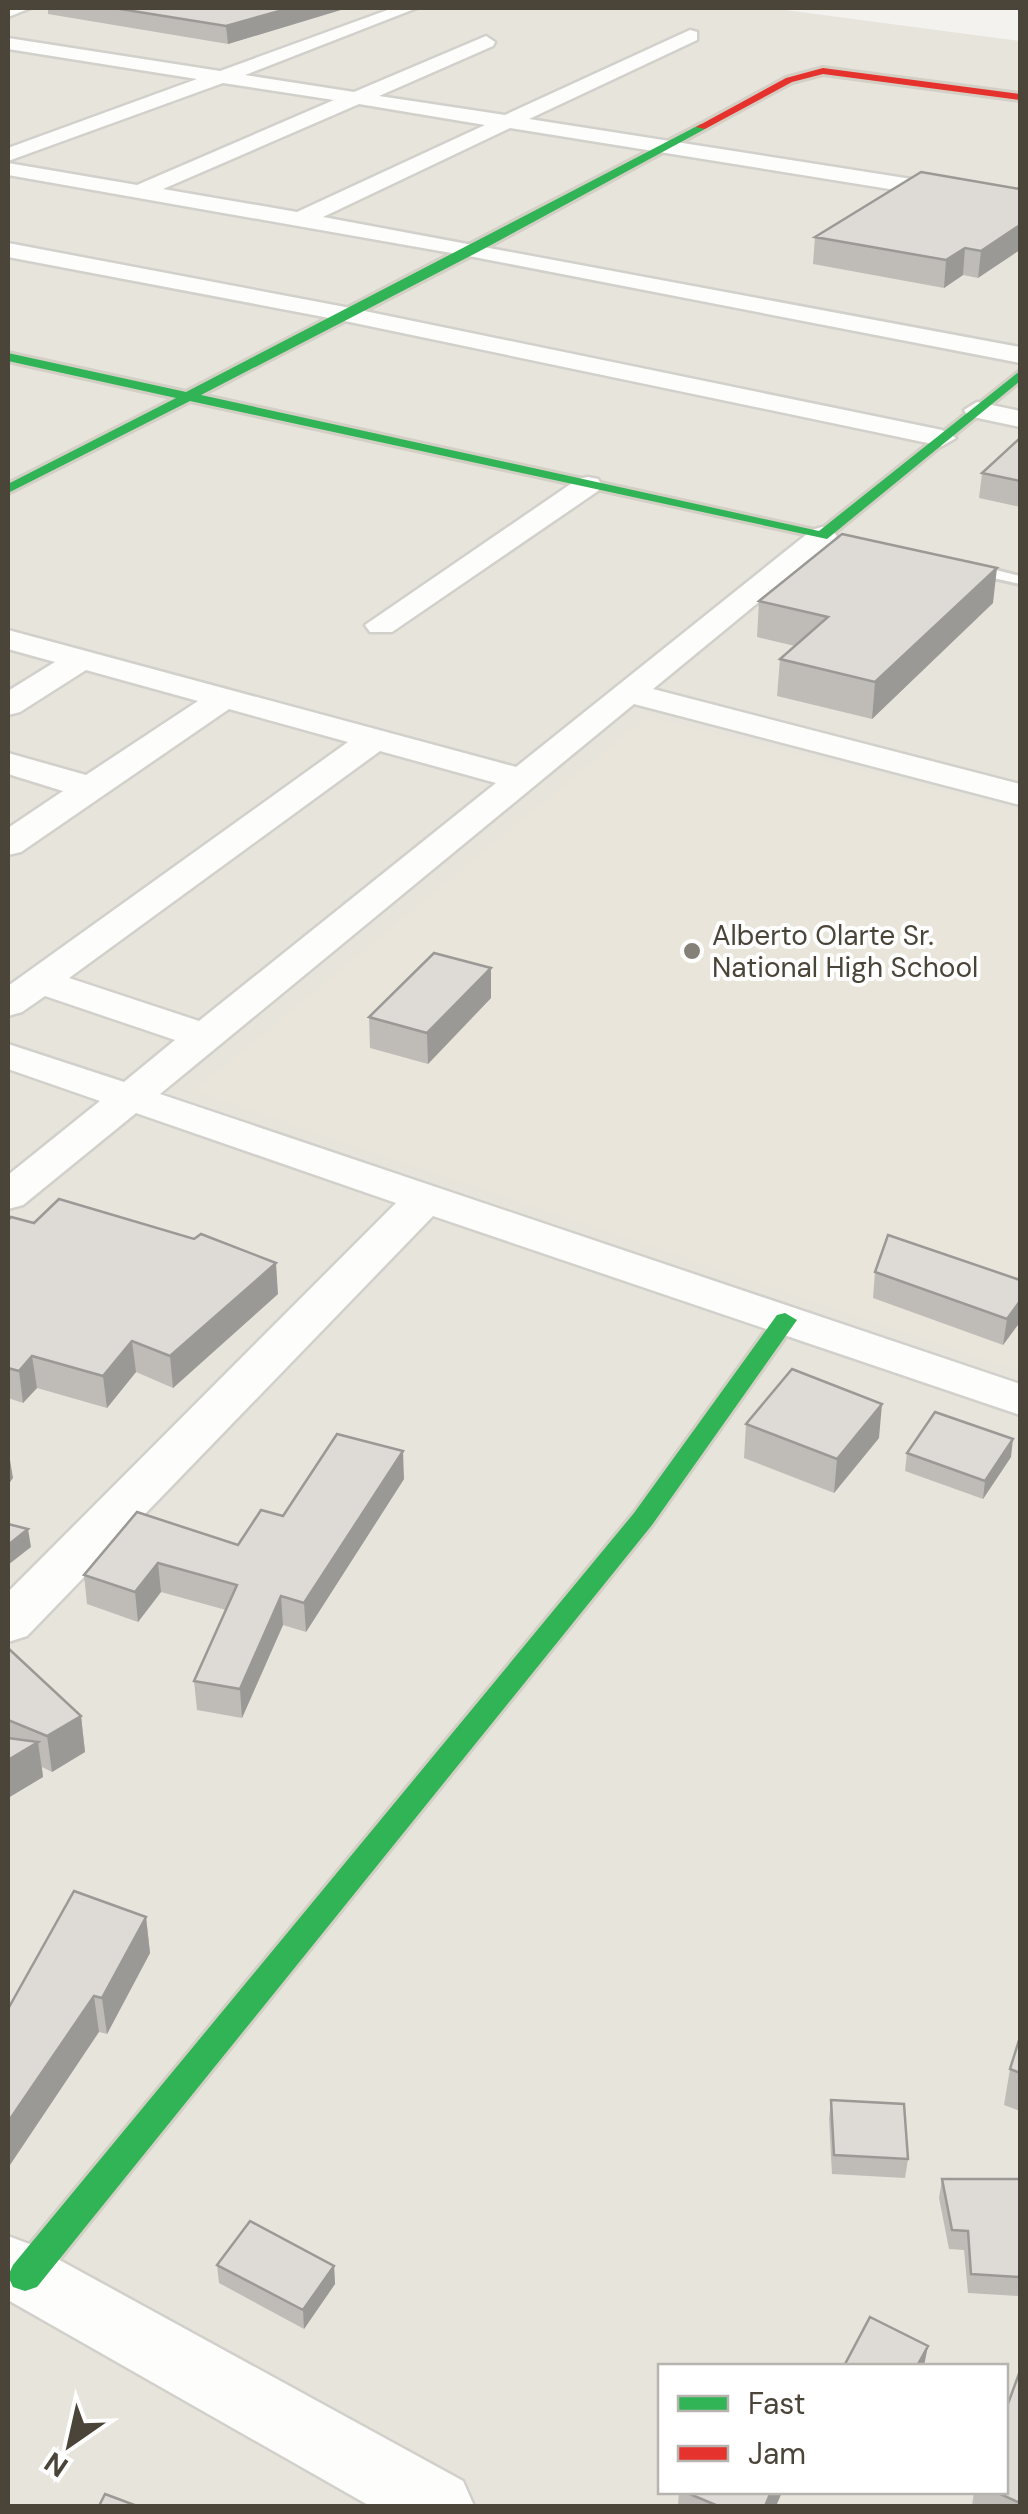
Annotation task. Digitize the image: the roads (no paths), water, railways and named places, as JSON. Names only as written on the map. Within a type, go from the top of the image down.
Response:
[{"type":"street","points":[[8,12],[22,8]]},
{"type":"street","points":[[8,155],[408,8]]},
{"type":"street","points":[[299,220],[690,36]]},
{"type":"street","points":[[139,192],[486,42]]},
{"type":"street","points":[[8,43],[1020,202]]},
{"type":"street","points":[[23,70],[71,54]]},
{"type":"street","points":[[8,489],[474,250],[789,80],[822,71],[1020,97]]},
{"type":"street","points":[[8,170],[474,250],[1020,356]]},
{"type":"street","points":[[8,250],[345,314],[942,438]]},
{"type":"street","points":[[10,360],[832,538]]},
{"type":"street","points":[[8,1196],[521,779],[832,538],[942,438],[1020,375]]},
{"type":"street","points":[[977,410],[1020,419]]},
{"type":"street","points":[[381,626],[588,485]]},
{"type":"street","points":[[8,639],[521,779]]},
{"type":"street","points":[[8,705],[81,659]]},
{"type":"street","points":[[629,693],[1020,795]]},
{"type":"street","points":[[8,844],[224,698]]},
{"type":"street","points":[[8,1004],[374,738]]},
{"type":"street","points":[[8,763],[91,788]]},
{"type":"street","points":[[40,981],[206,1036]]},
{"type":"street","points":[[8,1056],[1020,1400]]},
{"type":"street","points":[[8,1623],[425,1198]]},
{"type":"street","points":[[438,2506],[16,2271],[643,1519],[786,1320]]},
{"type":"lane","points":[[958,566],[1019,583]]},
{"type":"place","name":"Alberto Olarte Sr. National High School","points":[[692,951]]}]
